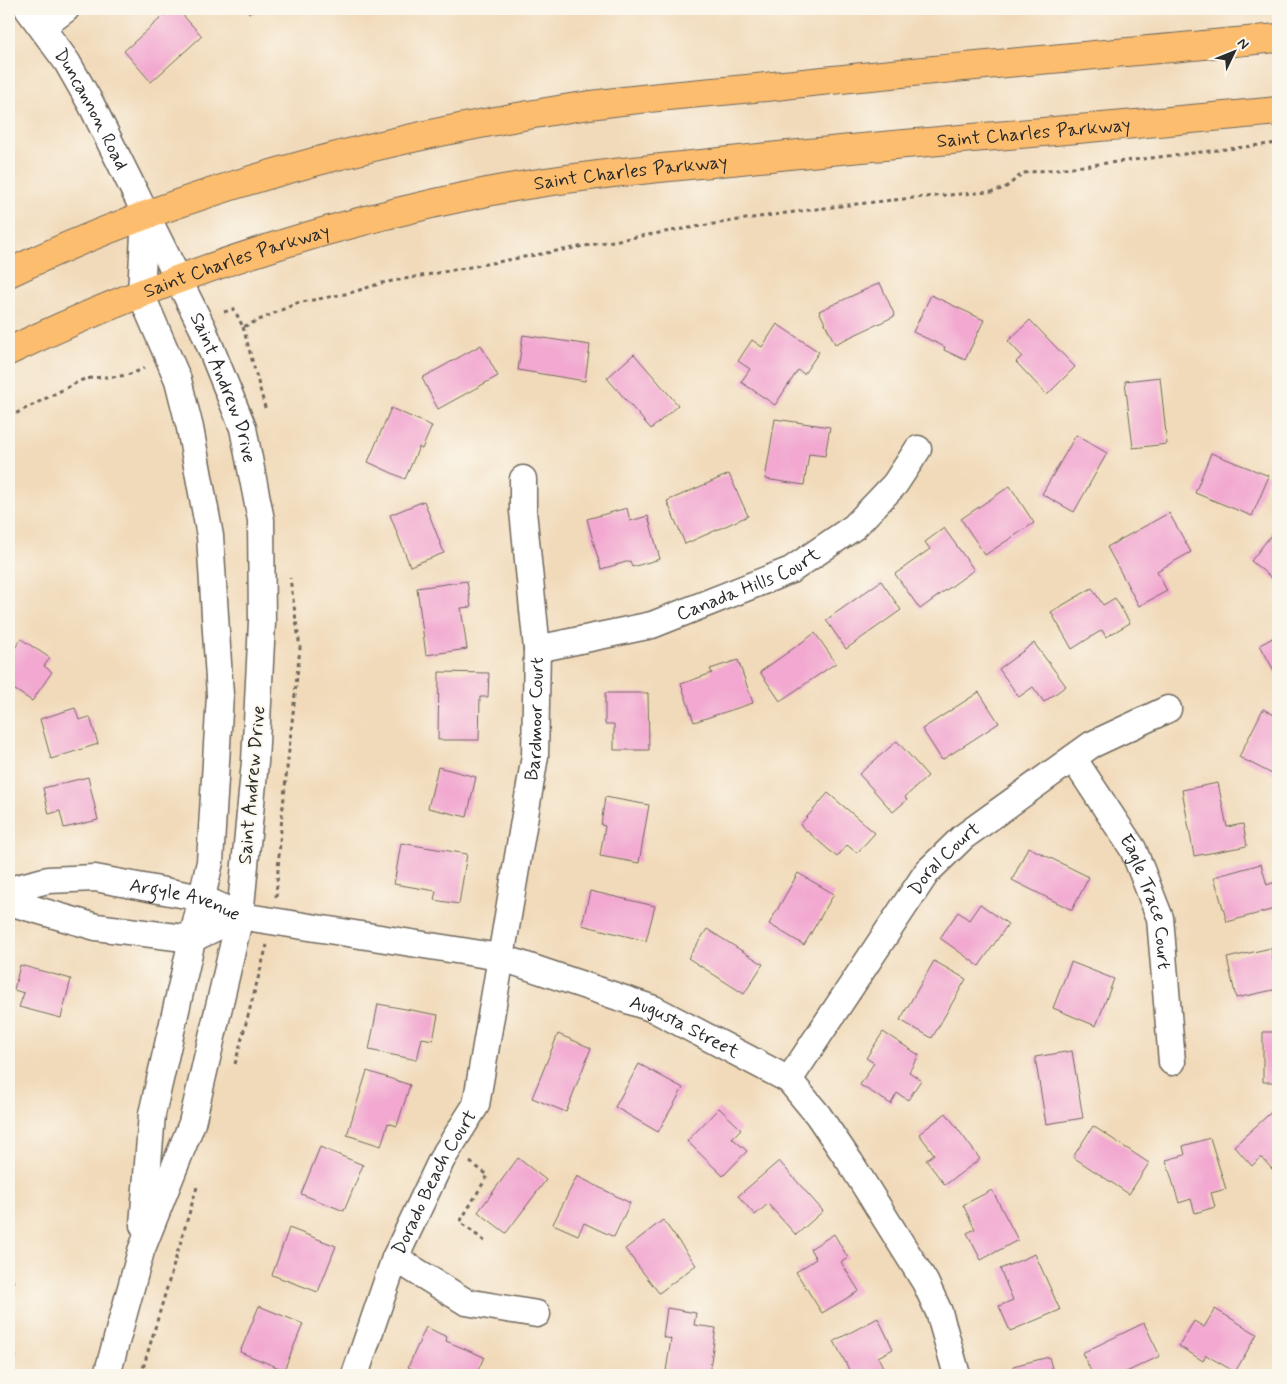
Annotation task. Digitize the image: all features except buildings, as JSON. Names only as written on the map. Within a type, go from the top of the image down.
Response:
[{"type":"main road","points":[[9,273],[145,214],[268,175],[352,152],[463,127],[567,108],[856,77],[1278,38]]},
{"type":"main road","name":"Saint Charles Parkway","points":[[9,351],[62,325],[178,279],[299,239],[493,191],[631,172],[841,149],[1278,111]]},
{"type":"street","points":[[35,18],[66,9]]},
{"type":"street","name":"Duncannon Road","points":[[35,18],[67,62],[91,104],[145,214]]},
{"type":"street","name":"Saint Andrew Drive","points":[[107,1375],[141,1251],[192,1123],[240,916],[256,753],[262,622],[261,520],[243,428],[199,321],[145,214]]},
{"type":"street","name":"Saint Andrew Drive","points":[[141,1251],[152,1114],[210,862],[220,695],[210,536],[190,428],[178,380],[141,294],[145,214]]},
{"type":"street","name":"Canada Hills Court","points":[[538,648],[652,625],[733,595],[791,570],[854,527],[895,484],[918,449]]},
{"type":"street","name":"Bardmoor Court","points":[[500,957],[535,756],[538,648],[523,511],[523,479]]},
{"type":"street","name":"Doral Court","points":[[789,1080],[927,872],[963,837],[1091,745],[1168,709]]},
{"type":"street","name":"Eagle Trace Court","points":[[1073,758],[1133,850],[1160,918],[1172,1062]]},
{"type":"street","name":"Argyle Avenue","points":[[9,890],[48,880],[95,878],[202,898],[240,916]]},
{"type":"street","name":"Argyle Avenue","points":[[9,902],[96,927],[192,939],[240,916]]},
{"type":"street","name":"Augusta Street","points":[[240,916],[500,957],[654,1009],[789,1080],[818,1115],[845,1154],[925,1282],[938,1312],[955,1363],[957,1375]]},
{"type":"street","name":"Dorado Beach Court","points":[[355,1375],[395,1258],[448,1148],[476,1105],[500,957]]},
{"type":"street","points":[[395,1258],[466,1302],[536,1314]]},
{"type":"path","points":[[199,321],[234,308],[243,327],[296,304],[382,283],[713,224],[901,200],[992,192],[1005,188],[1023,172],[1278,144]]},
{"type":"path","points":[[9,417],[82,380],[95,377],[123,377],[148,366]]},
{"type":"path","points":[[448,1148],[488,1175],[460,1222],[488,1243]]}]
